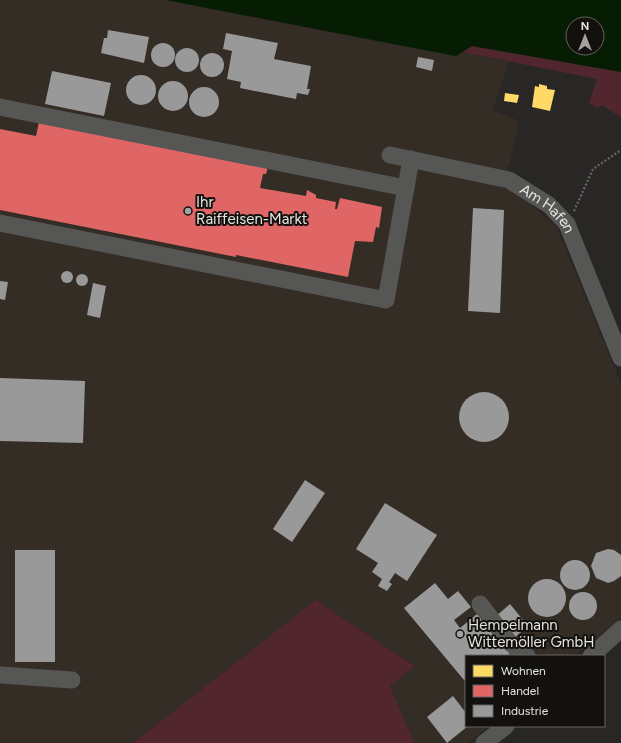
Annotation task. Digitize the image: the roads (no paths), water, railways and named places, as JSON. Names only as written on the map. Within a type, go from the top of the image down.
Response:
[{"type":"street","points":[[0,107],[406,188]]},
{"type":"street","name":"Am Hafen","points":[[390,155],[509,180],[549,205],[567,224],[621,358]]},
{"type":"street","points":[[0,224],[386,300],[410,159]]},
{"type":"street","points":[[480,604],[509,642],[526,655]]},
{"type":"street","points":[[592,655],[621,629]]},
{"type":"street","points":[[0,675],[72,680]]},
{"type":"street","points":[[484,743],[505,727]]},
{"type":"place","name":"Ihr Raiffeisen-Markt","points":[[188,211]]},
{"type":"place","name":"Hempelmann Wittemöller GmbH","points":[[460,634]]}]
